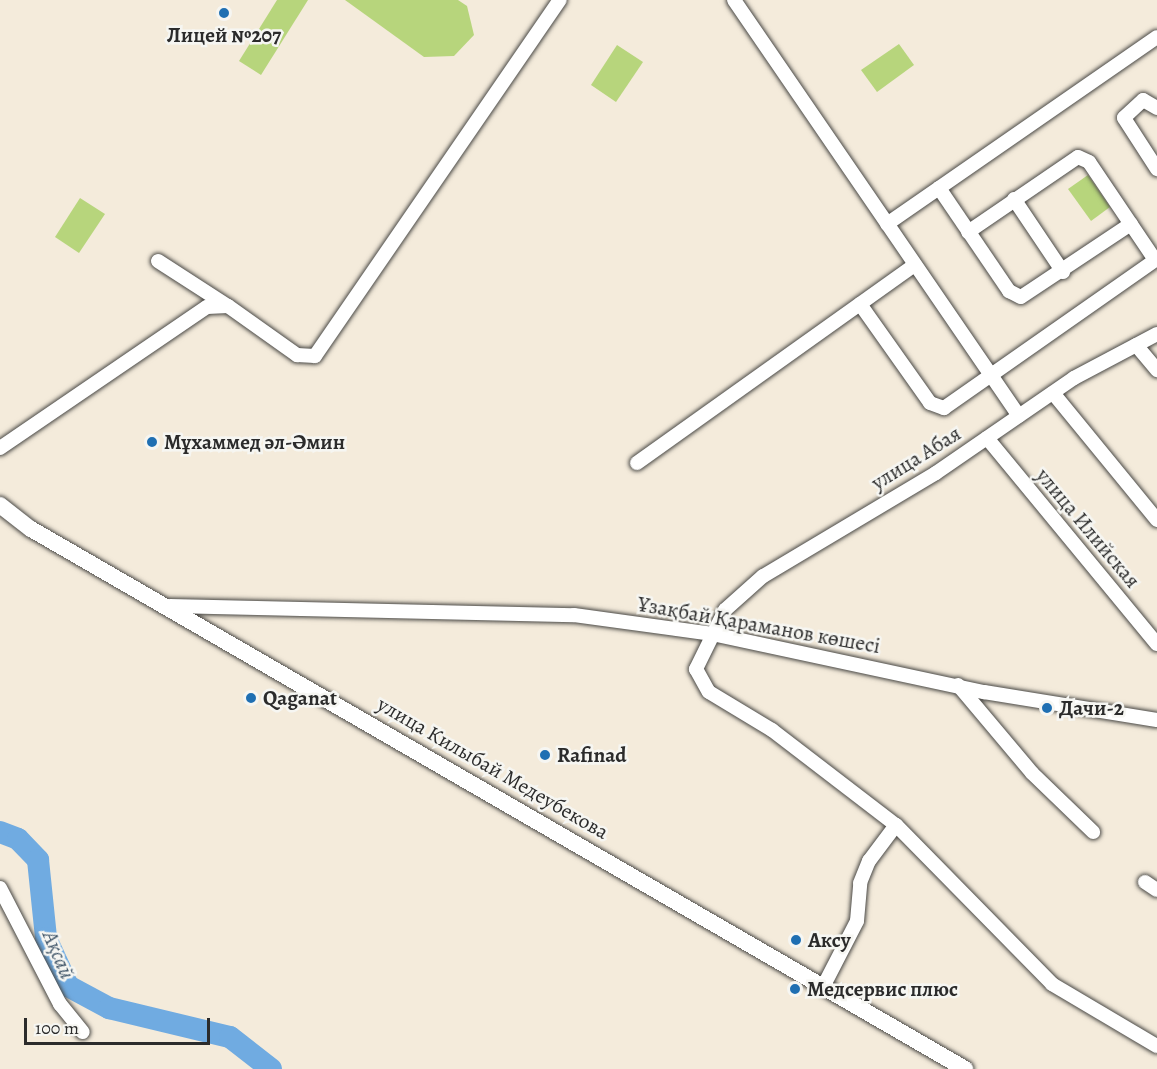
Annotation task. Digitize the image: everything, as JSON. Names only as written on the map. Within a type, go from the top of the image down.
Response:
[{"type":"main road","name":"улица Килыбай Медеубекова","points":[[0,505],[32,529],[170,606],[964,1069]]},
{"type":"street","points":[[158,261],[228,306],[297,355],[315,356],[560,0]]},
{"type":"street","points":[[734,0],[1019,416]]},
{"type":"street","points":[[887,224],[1157,37]]},
{"type":"street","points":[[1157,108],[1143,100],[1124,118],[1157,169]]},
{"type":"street","points":[[860,304],[934,408],[944,408],[1156,260],[1089,162],[1078,157],[969,232]]},
{"type":"street","points":[[939,188],[1015,296],[1029,296],[1131,224]]},
{"type":"street","points":[[1014,199],[1063,272]]},
{"type":"street","points":[[637,463],[915,265]]},
{"type":"street","points":[[0,448],[182,320],[207,307],[228,306]]},
{"type":"street","name":"улица Абая","points":[[896,825],[772,730],[709,692],[696,669],[725,610],[763,576],[987,438],[1053,393],[1157,334]]},
{"type":"street","points":[[1136,345],[1157,370]]},
{"type":"street","points":[[1053,393],[1157,520]]},
{"type":"street","name":"улица Илийская","points":[[987,438],[1157,644]]},
{"type":"street","name":"Ұзақбай Қараманов көшесі","points":[[170,606],[574,615],[713,634],[958,685],[1157,720]]},
{"type":"street","points":[[958,685],[1032,773],[1093,832]]},
{"type":"street","points":[[823,987],[858,921],[860,883],[869,861],[896,825],[1052,984],[1157,1046]]},
{"type":"street","points":[[0,888],[60,1004],[83,1032]]},
{"type":"green space","points":[[277,0],[308,0],[261,75],[239,61]]},
{"type":"green space","points":[[345,0],[458,0],[467,6],[474,35],[454,56],[424,57]]},
{"type":"green space","points":[[899,44],[914,65],[877,92],[861,70]]},
{"type":"green space","points":[[617,45],[643,62],[616,102],[591,85]]},
{"type":"green space","points":[[1088,175],[1110,207],[1091,221],[1068,189]]},
{"type":"green space","points":[[80,198],[105,214],[79,253],[55,237]]},
{"type":"waterway","name":"Ақсай","points":[[0,832],[18,839],[38,860],[46,938],[68,986],[109,1008],[230,1037],[271,1069]]},
{"type":"place","name":"Лицей №207","points":[[224,13]]},
{"type":"place","name":"Мұхаммед әл-Әмин","points":[[152,442]]},
{"type":"place","name":"Qaganat","points":[[251,698]]},
{"type":"place","name":"Дачи-2","points":[[1047,708]]},
{"type":"place","name":"Rafinad","points":[[545,755]]},
{"type":"place","name":"Аксу","points":[[796,940]]},
{"type":"place","name":"Медсервис плюс","points":[[795,989]]}]
